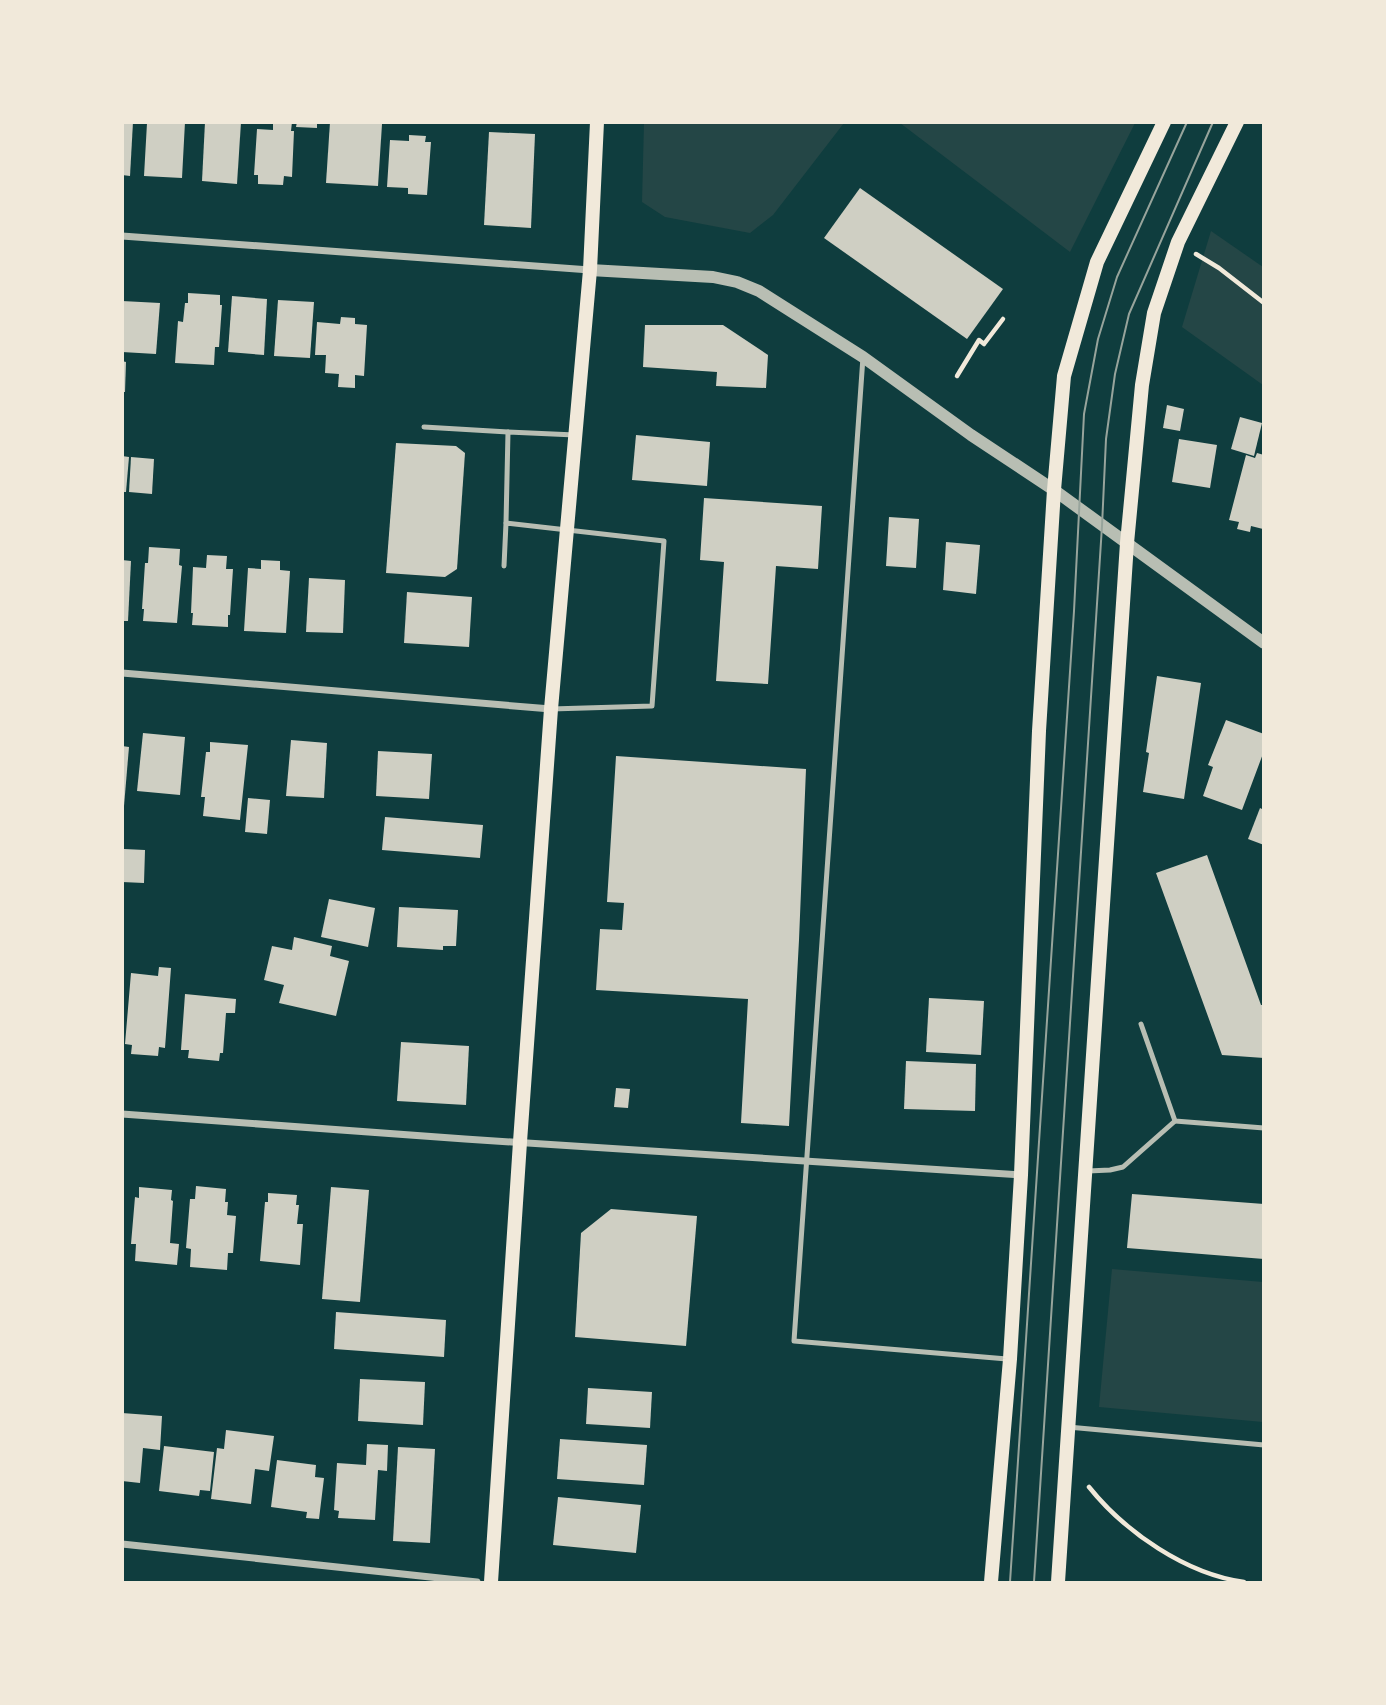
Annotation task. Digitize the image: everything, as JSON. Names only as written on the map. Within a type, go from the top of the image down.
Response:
[{"type":"main road","points":[[491,1583],[551,709],[590,270],[597,122]]},
{"type":"main road","points":[[991,1583],[1010,1359],[1021,1175],[1039,744],[1054,490],[1064,376],[1097,262],[1164,122]]},
{"type":"main road","points":[[1058,1583],[1127,544],[1142,385],[1154,313],[1178,242],[1237,122]]},
{"type":"street","points":[[122,236],[713,277],[737,282],[759,290],[863,357],[971,435],[1054,490],[1264,643]]},
{"type":"street","points":[[122,673],[551,709]]},
{"type":"street","points":[[122,1114],[1021,1175]]},
{"type":"street","points":[[122,1544],[477,1583]]},
{"type":"lane","points":[[863,357],[794,1341],[1010,1359]]},
{"type":"lane","points":[[424,427],[576,436]]},
{"type":"lane","points":[[504,566],[508,432]]},
{"type":"lane","points":[[506,523],[664,541],[652,706],[551,709]]},
{"type":"lane","points":[[1141,1024],[1175,1121]]},
{"type":"lane","points":[[1086,1171],[1123,1167],[1175,1121],[1264,1128]]},
{"type":"lane","points":[[1068,1427],[1264,1444]]},
{"type":"path","points":[[1178,242],[1219,268],[1264,303]]},
{"type":"path","points":[[957,376],[979,340],[984,344],[1003,319]]},
{"type":"path","points":[[1086,1483],[1103,1505],[1131,1531],[1197,1569],[1244,1583]]},
{"type":"shaded area","points":[[644,122],[844,123],[773,215],[750,233],[665,217],[642,202]]},
{"type":"shaded area","points":[[900,123],[1135,123],[1070,252]]},
{"type":"shaded area","points":[[1211,231],[1263,267],[1263,385],[1182,327]]},
{"type":"shaded area","points":[[1112,1269],[1263,1282],[1263,1422],[1099,1407]]},
{"type":"building","points":[[122,122],[133,122],[130,176],[122,175]]},
{"type":"building","points":[[185,122],[182,178],[144,176],[147,123]]},
{"type":"building","points":[[205,122],[241,122],[237,184],[202,181]]},
{"type":"building","points":[[273,122],[292,122],[292,177],[284,176],[283,185],[258,184],[258,175],[254,175],[257,129],[273,130]]},
{"type":"building","points":[[297,122],[317,122],[317,128],[296,127]]},
{"type":"building","points":[[330,122],[382,124],[378,186],[326,183]]},
{"type":"building","points":[[489,132],[535,134],[531,228],[484,225]]},
{"type":"building","points":[[409,135],[426,136],[425,142],[431,142],[427,195],[408,194],[408,188],[387,187],[390,140],[409,141]]},
{"type":"building","points":[[860,188],[1003,289],[967,339],[824,238]]},
{"type":"building","points":[[188,293],[220,295],[222,305],[219,347],[215,347],[214,365],[175,363],[178,321],[183,322]]},
{"type":"building","points":[[232,296],[267,299],[264,355],[228,352]]},
{"type":"building","points":[[278,300],[314,302],[310,358],[274,356]]},
{"type":"building","points":[[122,301],[160,303],[156,354],[122,352]]},
{"type":"building","points":[[341,317],[355,318],[355,324],[367,325],[364,376],[355,375],[355,388],[338,387],[339,374],[325,373],[326,355],[315,355],[317,322],[340,324]]},
{"type":"building","points":[[645,325],[723,325],[768,355],[766,388],[716,386],[717,372],[643,367]]},
{"type":"building","points":[[122,361],[126,362],[125,392],[122,392]]},
{"type":"building","points":[[1167,405],[1184,409],[1180,431],[1163,428]]},
{"type":"building","points":[[1240,417],[1262,423],[1254,456],[1231,449]]},
{"type":"building","points":[[636,435],[710,442],[707,486],[632,480]]},
{"type":"building","points":[[1179,439],[1217,445],[1210,488],[1172,482]]},
{"type":"building","points":[[396,443],[456,446],[465,453],[457,569],[445,577],[386,573]]},
{"type":"building","points":[[1257,453],[1264,455],[1264,527],[1251,526],[1250,532],[1237,529],[1239,522],[1229,520],[1246,455],[1255,458]]},
{"type":"building","points":[[122,456],[129,457],[126,492],[122,492]]},
{"type":"building","points":[[131,457],[154,459],[152,494],[129,492]]},
{"type":"building","points":[[704,498],[822,506],[818,569],[776,566],[768,684],[716,681],[724,562],[700,560]]},
{"type":"building","points":[[889,517],[919,519],[916,568],[886,566]]},
{"type":"building","points":[[946,542],[980,545],[976,594],[943,590]]},
{"type":"building","points":[[149,547],[180,549],[179,565],[182,566],[177,623],[143,621],[145,563],[148,563]]},
{"type":"building","points":[[207,555],[227,556],[226,569],[233,569],[228,627],[192,625],[193,567],[206,568]]},
{"type":"building","points":[[122,560],[131,561],[128,621],[122,621]]},
{"type":"building","points":[[261,560],[280,561],[280,570],[290,571],[286,633],[244,631],[248,568],[261,569]]},
{"type":"building","points":[[309,578],[345,580],[343,633],[306,632]]},
{"type":"building","points":[[407,592],[472,597],[469,647],[404,643]]},
{"type":"building","points":[[1157,676],[1201,683],[1184,799],[1143,792]]},
{"type":"building","points":[[1226,720],[1264,734],[1264,751],[1242,810],[1203,796],[1213,767],[1208,765]]},
{"type":"building","points":[[143,733],[185,737],[180,795],[137,791]]},
{"type":"building","points":[[291,740],[327,743],[324,798],[286,796]]},
{"type":"building","points":[[210,742],[248,745],[240,820],[203,816],[205,797],[201,797],[206,752],[210,752]]},
{"type":"building","points":[[122,746],[129,747],[124,806],[122,806]]},
{"type":"building","points":[[378,751],[432,754],[429,799],[376,796]]},
{"type":"building","points":[[616,756],[806,769],[789,1126],[741,1123],[748,999],[596,990],[600,929],[622,930],[624,903],[607,902]]},
{"type":"building","points":[[248,798],[270,800],[267,834],[245,832]]},
{"type":"building","points":[[1260,808],[1264,810],[1264,845],[1248,839]]},
{"type":"building","points":[[385,817],[483,825],[480,858],[382,850]]},
{"type":"building","points":[[124,849],[145,850],[144,883],[122,882]]},
{"type":"building","points":[[1207,855],[1261,1005],[1264,1005],[1264,1058],[1222,1055],[1156,873]]},
{"type":"building","points":[[329,899],[375,908],[368,947],[321,937]]},
{"type":"building","points":[[399,907],[458,910],[456,946],[443,946],[443,950],[397,947]]},
{"type":"building","points":[[294,937],[332,946],[330,956],[349,961],[336,1016],[279,1003],[284,985],[264,980],[272,946],[292,950]]},
{"type":"building","points":[[159,967],[171,968],[165,1048],[159,1047],[158,1056],[131,1054],[132,1045],[125,1044],[131,973],[158,976]]},
{"type":"building","points":[[185,994],[236,999],[235,1013],[226,1013],[223,1053],[220,1053],[219,1061],[188,1058],[189,1050],[181,1050]]},
{"type":"building","points":[[929,998],[984,1001],[981,1055],[926,1052]]},
{"type":"building","points":[[401,1042],[469,1046],[466,1105],[397,1101]]},
{"type":"building","points":[[906,1061],[976,1064],[975,1111],[904,1109]]},
{"type":"building","points":[[616,1088],[630,1089],[628,1108],[614,1107]]},
{"type":"building","points":[[196,1186],[226,1189],[227,1215],[236,1216],[233,1253],[228,1253],[227,1270],[190,1267],[191,1249],[186,1248],[190,1199],[195,1199]]},
{"type":"building","points":[[139,1187],[172,1190],[170,1243],[179,1244],[177,1265],[135,1261],[136,1244],[131,1244],[135,1197],[139,1198]]},
{"type":"building","points":[[331,1187],[369,1190],[360,1302],[322,1299]]},
{"type":"building","points":[[268,1193],[297,1195],[297,1224],[303,1224],[300,1265],[260,1261]]},
{"type":"building","points":[[1132,1194],[1264,1204],[1264,1259],[1127,1248]]},
{"type":"building","points":[[611,1209],[697,1216],[686,1346],[575,1337],[581,1233]]},
{"type":"building","points":[[336,1312],[446,1320],[444,1357],[334,1349]]},
{"type":"building","points":[[360,1379],[425,1382],[423,1425],[358,1421]]},
{"type":"building","points":[[588,1388],[652,1392],[650,1428],[586,1424]]},
{"type":"building","points":[[122,1413],[162,1416],[160,1450],[143,1448],[140,1483],[122,1481]]},
{"type":"building","points":[[226,1430],[274,1436],[269,1471],[255,1469],[251,1504],[211,1499],[217,1448],[224,1449]]},
{"type":"building","points":[[560,1439],[647,1445],[644,1485],[557,1479]]},
{"type":"building","points":[[367,1444],[388,1445],[387,1471],[378,1470],[375,1520],[338,1518],[339,1511],[334,1510],[337,1463],[366,1465]]},
{"type":"building","points":[[164,1446],[214,1452],[210,1491],[200,1490],[199,1496],[159,1491]]},
{"type":"building","points":[[398,1447],[435,1449],[430,1543],[393,1541]]},
{"type":"building","points":[[277,1460],[316,1465],[315,1477],[324,1478],[319,1519],[306,1518],[307,1512],[271,1507]]},
{"type":"building","points":[[558,1497],[641,1505],[636,1553],[553,1545]]},
{"type":"tram line","points":[[1010,1582],[1074,611],[1084,414],[1098,339],[1117,277],[1187,122]]},
{"type":"tram line","points":[[1034,1582],[1106,439],[1115,374],[1129,314],[1213,122]]}]
